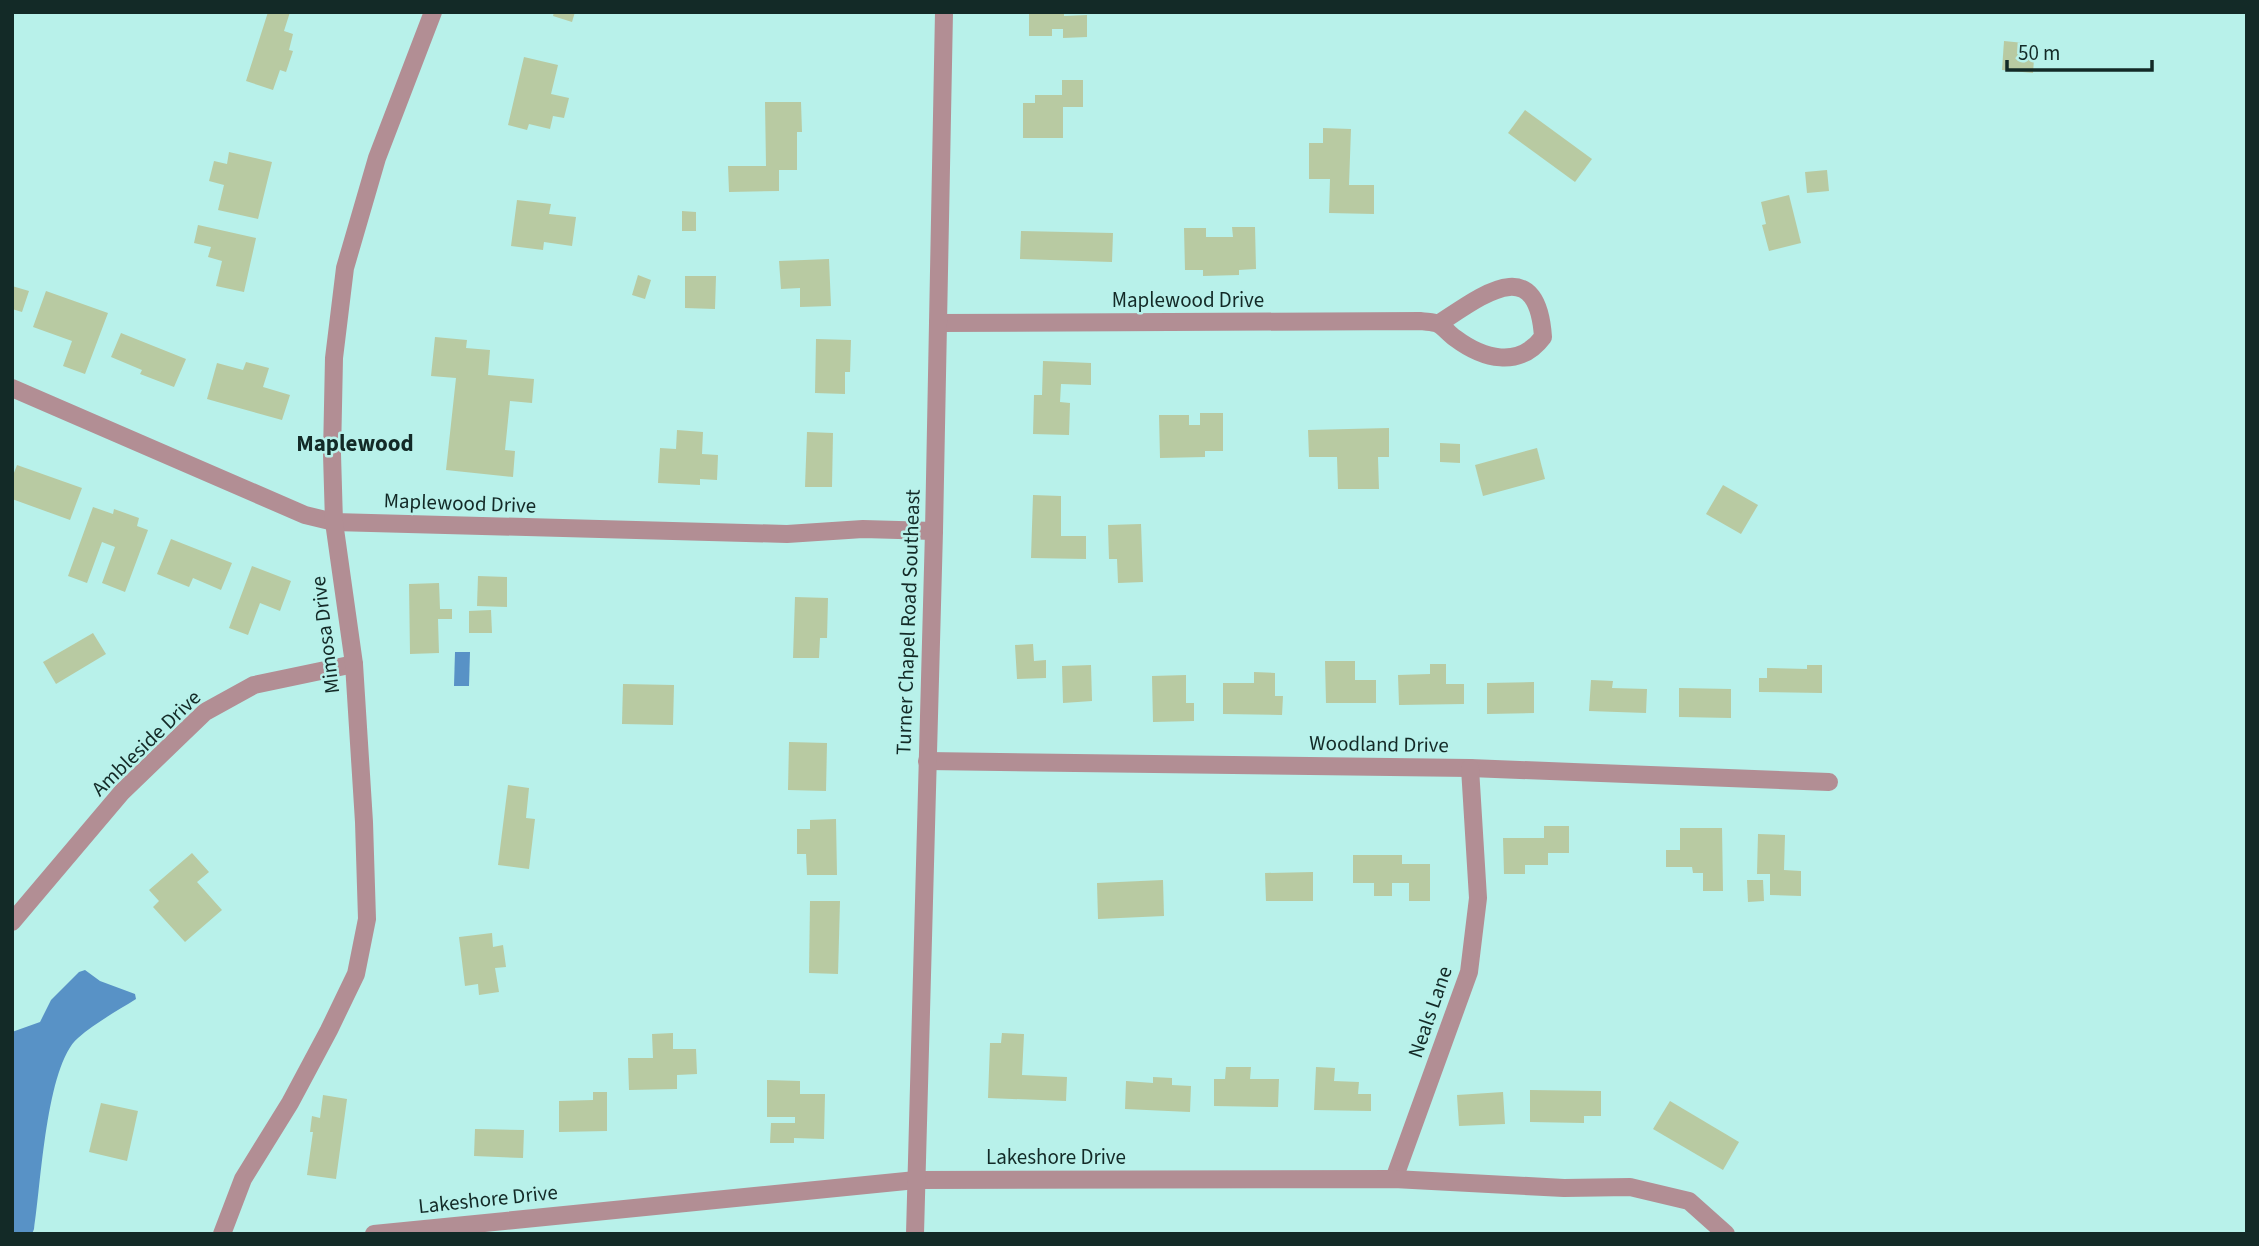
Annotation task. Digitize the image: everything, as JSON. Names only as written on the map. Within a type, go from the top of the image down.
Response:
[{"type":"street","name":"Mimosa Drive","points":[[222,1234],[243,1179],[290,1103],[356,974],[367,919],[354,664],[334,522],[334,358],[345,268],[377,158],[433,12]]},
{"type":"street","name":"Turner Chapel Road Southeast","points":[[915,1234],[939,323],[944,12]]},
{"type":"street","points":[[1515,286],[1526,292],[1535,303],[1542,319],[1543,337],[1535,348],[1521,354],[1492,357],[1479,354],[1438,324],[1477,297],[1497,288],[1515,286]]},
{"type":"street","name":"Maplewood Drive","points":[[939,323],[1421,321],[1438,324]]},
{"type":"street","name":"Maplewood Drive","points":[[12,388],[305,515],[334,522],[787,534],[863,529],[934,531]]},
{"type":"street","name":"Ambleside Drive","points":[[12,922],[122,792],[205,712],[254,685],[354,664]]},
{"type":"street","name":"Woodland Drive","points":[[927,761],[1470,768],[1829,782]]},
{"type":"street","name":"Neals Lane","points":[[1394,1179],[1469,972],[1478,898],[1470,768]]},
{"type":"street","name":"Lakeshore Drive","points":[[374,1234],[916,1180],[1394,1179],[1564,1188],[1630,1187],[1689,1201],[1726,1234]]},
{"type":"water","points":[[455,652],[470,652],[469,686],[454,686]]},
{"type":"water","points":[[85,970],[100,981],[135,994],[136,999],[78,1038],[67,1052],[52,1099],[34,1229],[32,1234],[12,1234],[12,1032],[40,1022],[51,1000],[79,972]]},
{"type":"building","points":[[268,12],[290,12],[284,31],[293,34],[289,50],[293,51],[286,72],[280,70],[273,90],[246,81]]},
{"type":"building","points":[[554,12],[575,12],[572,22],[553,16]]},
{"type":"building","points":[[1029,12],[1064,12],[1064,16],[1087,15],[1087,37],[1063,38],[1063,29],[1052,29],[1052,36],[1029,36]]},
{"type":"building","points":[[2004,41],[2035,44],[2033,73],[2002,70]]},
{"type":"building","points":[[524,57],[558,65],[551,94],[569,98],[564,118],[553,116],[550,129],[529,124],[527,130],[508,125]]},
{"type":"building","points":[[1062,80],[1083,80],[1083,107],[1063,107],[1063,138],[1023,138],[1023,103],[1035,103],[1035,95],[1062,95]]},
{"type":"building","points":[[765,102],[801,102],[802,132],[797,132],[797,170],[779,170],[779,191],[729,192],[728,166],[766,166]]},
{"type":"building","points":[[1525,110],[1592,159],[1575,182],[1508,133]]},
{"type":"building","points":[[1323,128],[1351,129],[1349,185],[1374,185],[1374,214],[1329,213],[1330,179],[1309,179],[1309,143],[1323,143]]},
{"type":"building","points":[[229,152],[272,162],[258,219],[218,210],[224,185],[209,181],[214,161],[227,164]]},
{"type":"building","points":[[1827,170],[1829,191],[1807,193],[1805,172]]},
{"type":"building","points":[[1789,195],[1801,243],[1769,251],[1762,225],[1766,224],[1761,202]]},
{"type":"building","points":[[517,200],[551,204],[549,214],[576,217],[572,246],[544,242],[543,250],[511,246]]},
{"type":"building","points":[[682,211],[696,212],[696,231],[682,231]]},
{"type":"building","points":[[198,225],[256,238],[244,292],[216,286],[222,261],[208,257],[211,247],[194,243]]},
{"type":"building","points":[[1232,227],[1255,227],[1256,269],[1239,270],[1239,275],[1203,276],[1203,270],[1185,270],[1184,228],[1206,228],[1206,237],[1233,237]]},
{"type":"building","points":[[1021,231],[1113,233],[1112,262],[1020,259]]},
{"type":"building","points":[[829,259],[831,306],[800,307],[800,288],[781,289],[779,261]]},
{"type":"building","points":[[638,275],[651,280],[645,299],[632,295]]},
{"type":"building","points":[[685,276],[716,276],[715,309],[685,308]]},
{"type":"building","points":[[12,286],[29,291],[22,312],[12,309]]},
{"type":"building","points":[[46,291],[108,313],[85,374],[63,366],[72,341],[33,327]]},
{"type":"building","points":[[121,333],[186,359],[174,387],[140,374],[142,370],[111,357]]},
{"type":"building","points":[[435,337],[467,340],[466,348],[490,350],[488,375],[534,379],[532,403],[510,401],[505,450],[515,451],[513,477],[446,470],[456,378],[431,376]]},
{"type":"building","points":[[816,339],[851,340],[850,372],[845,372],[845,394],[815,393]]},
{"type":"building","points":[[1043,361],[1091,363],[1091,385],[1061,384],[1060,402],[1070,403],[1069,435],[1033,434],[1034,395],[1042,395]]},
{"type":"building","points":[[246,362],[269,368],[263,387],[290,395],[282,420],[207,399],[217,363],[243,370]]},
{"type":"building","points":[[1200,413],[1223,413],[1223,451],[1205,451],[1205,457],[1160,458],[1159,415],[1189,415],[1189,425],[1200,425]]},
{"type":"building","points":[[1389,428],[1389,457],[1378,457],[1379,489],[1338,489],[1337,457],[1309,457],[1308,430]]},
{"type":"building","points":[[677,430],[703,432],[702,454],[718,455],[717,480],[700,479],[700,485],[658,483],[660,448],[676,449]]},
{"type":"building","points":[[807,432],[833,433],[832,487],[805,487]]},
{"type":"building","points":[[1440,443],[1460,444],[1460,463],[1440,462]]},
{"type":"building","points":[[1537,448],[1545,479],[1483,496],[1475,465]]},
{"type":"building","points":[[17,465],[82,488],[70,520],[12,499],[12,478]]},
{"type":"building","points":[[1723,485],[1758,505],[1741,534],[1706,514]]},
{"type":"building","points":[[1033,495],[1061,496],[1061,536],[1086,536],[1086,559],[1031,558]]},
{"type":"building","points":[[93,507],[113,514],[114,509],[139,518],[137,526],[148,530],[125,592],[102,583],[115,547],[102,542],[87,583],[68,576]]},
{"type":"building","points":[[1141,524],[1143,582],[1118,583],[1117,559],[1109,559],[1108,525]]},
{"type":"building","points":[[171,539],[232,563],[221,590],[193,578],[189,587],[157,574]]},
{"type":"building","points":[[252,566],[291,581],[280,611],[260,603],[248,635],[229,628]]},
{"type":"building","points":[[478,576],[507,577],[507,607],[477,606]]},
{"type":"building","points":[[439,583],[440,609],[452,609],[452,619],[438,619],[439,653],[410,654],[409,584]]},
{"type":"building","points":[[795,597],[828,598],[827,638],[820,638],[819,658],[793,658]]},
{"type":"building","points":[[491,610],[492,633],[469,633],[469,611]]},
{"type":"building","points":[[93,633],[106,654],[56,684],[43,662]]},
{"type":"building","points":[[1033,644],[1034,661],[1046,660],[1046,678],[1017,679],[1015,645]]},
{"type":"building","points":[[1325,661],[1355,661],[1355,680],[1376,680],[1376,703],[1326,703]]},
{"type":"building","points":[[1430,664],[1446,664],[1446,684],[1464,684],[1464,704],[1399,705],[1398,675],[1430,674]]},
{"type":"building","points":[[1091,665],[1092,701],[1063,703],[1062,666]]},
{"type":"building","points":[[1807,665],[1822,665],[1822,693],[1759,692],[1759,678],[1767,678],[1767,668],[1807,669]]},
{"type":"building","points":[[1254,672],[1275,673],[1275,696],[1283,696],[1282,715],[1223,714],[1223,683],[1254,683]]},
{"type":"building","points":[[1186,675],[1186,703],[1194,703],[1194,721],[1153,722],[1152,676]]},
{"type":"building","points":[[1591,680],[1613,681],[1612,688],[1647,689],[1646,713],[1589,711]]},
{"type":"building","points":[[1534,682],[1534,713],[1487,714],[1487,683]]},
{"type":"building","points":[[623,684],[674,685],[673,725],[622,724]]},
{"type":"building","points":[[1679,688],[1731,689],[1731,718],[1679,717]]},
{"type":"building","points":[[789,742],[827,743],[826,791],[788,790]]},
{"type":"building","points":[[508,785],[529,788],[526,818],[535,819],[529,869],[498,865]]},
{"type":"building","points":[[836,819],[837,875],[807,875],[806,854],[797,854],[797,829],[810,829],[810,820]]},
{"type":"building","points":[[1544,826],[1569,826],[1569,853],[1548,853],[1548,865],[1525,865],[1525,874],[1504,874],[1503,838],[1544,838]]},
{"type":"building","points":[[1680,828],[1722,828],[1723,891],[1703,891],[1703,873],[1693,873],[1692,867],[1666,867],[1666,850],[1680,850]]},
{"type":"building","points":[[1758,834],[1785,835],[1784,870],[1801,871],[1801,896],[1770,895],[1770,874],[1757,874]]},
{"type":"building","points":[[192,853],[209,872],[197,882],[222,910],[185,942],[153,907],[159,901],[149,890]]},
{"type":"building","points":[[1353,855],[1402,855],[1402,864],[1430,864],[1430,901],[1409,901],[1409,883],[1392,883],[1392,896],[1374,896],[1374,883],[1353,883]]},
{"type":"building","points":[[1313,872],[1313,901],[1266,901],[1265,873]]},
{"type":"building","points":[[1163,880],[1164,916],[1098,919],[1097,883]]},
{"type":"building","points":[[1747,880],[1763,880],[1764,901],[1748,902]]},
{"type":"building","points":[[810,901],[840,901],[838,974],[809,973]]},
{"type":"building","points":[[492,933],[493,947],[503,945],[506,967],[495,968],[499,992],[479,995],[478,984],[465,986],[459,937]]},
{"type":"building","points":[[673,1033],[673,1049],[696,1049],[697,1074],[677,1075],[677,1089],[629,1090],[628,1058],[653,1058],[652,1034]]},
{"type":"building","points":[[1002,1033],[1024,1034],[1022,1075],[1067,1077],[1066,1101],[988,1098],[990,1043],[1001,1043]]},
{"type":"building","points":[[1226,1067],[1251,1067],[1250,1079],[1279,1079],[1278,1107],[1214,1106],[1214,1079],[1225,1079]]},
{"type":"building","points":[[1316,1067],[1335,1068],[1334,1081],[1359,1082],[1358,1094],[1371,1094],[1371,1111],[1314,1110]]},
{"type":"building","points":[[1153,1077],[1172,1078],[1172,1085],[1191,1086],[1190,1112],[1125,1109],[1126,1081],[1153,1083]]},
{"type":"building","points":[[767,1080],[800,1081],[800,1094],[825,1094],[824,1139],[794,1138],[794,1143],[770,1143],[771,1123],[795,1123],[795,1117],[767,1117]]},
{"type":"building","points":[[1530,1090],[1601,1091],[1601,1116],[1584,1116],[1584,1123],[1530,1122]]},
{"type":"building","points":[[593,1092],[607,1092],[607,1131],[559,1132],[559,1101],[593,1100]]},
{"type":"building","points":[[1503,1092],[1505,1124],[1459,1126],[1457,1095]]},
{"type":"building","points":[[323,1095],[347,1099],[336,1179],[307,1175],[313,1132],[310,1132],[312,1116],[320,1118]]},
{"type":"building","points":[[1670,1101],[1739,1142],[1723,1170],[1653,1129]]},
{"type":"building","points":[[101,1103],[138,1111],[127,1161],[89,1152]]},
{"type":"building","points":[[475,1129],[524,1130],[523,1158],[474,1156]]},
{"type":"district","name":"Maplewood","points":[[355,443]]}]
